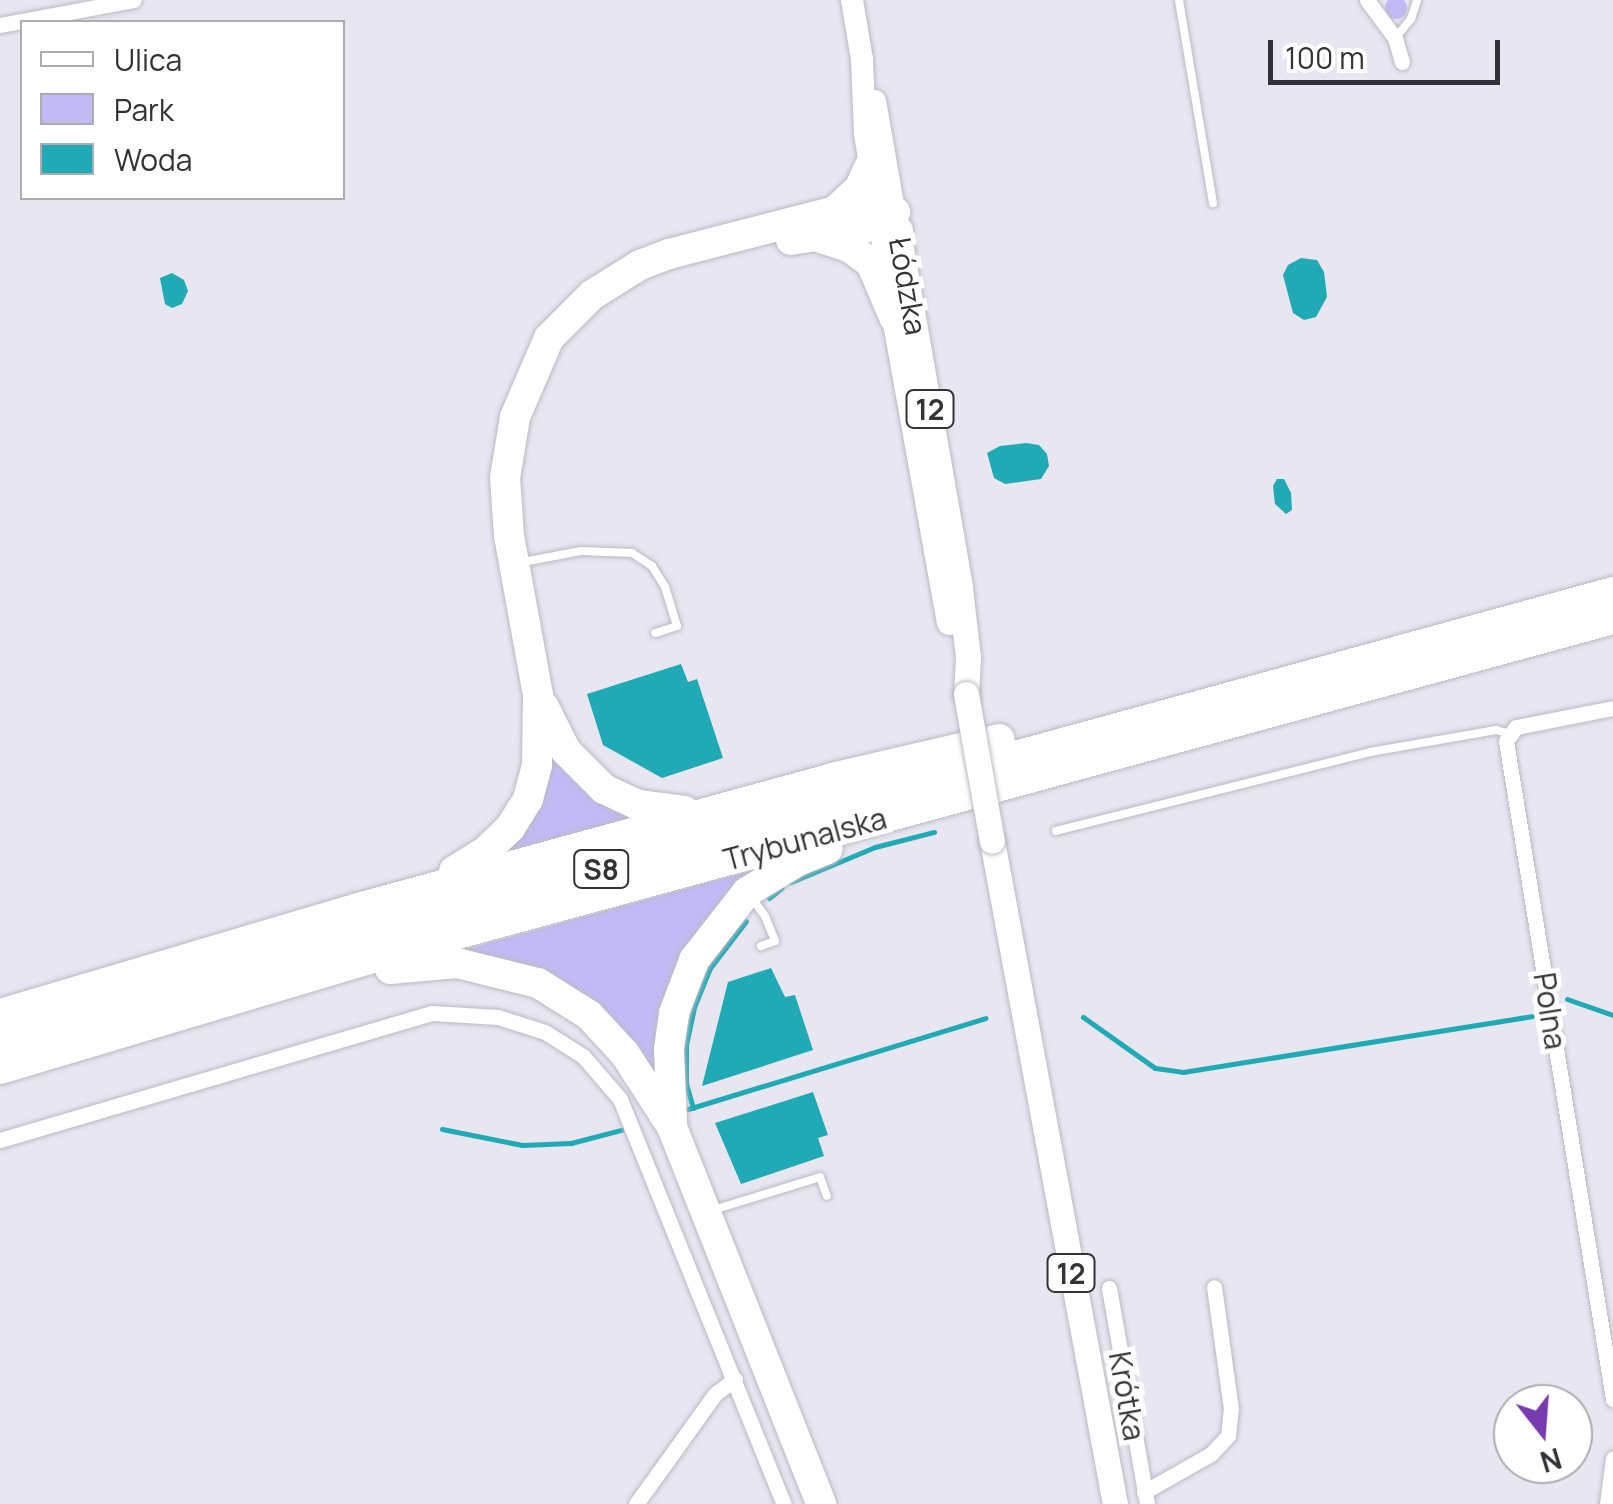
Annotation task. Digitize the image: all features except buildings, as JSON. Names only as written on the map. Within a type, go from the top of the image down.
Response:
[{"type":"highway","points":[[835,210],[855,194],[870,165]]},
{"type":"highway","points":[[358,908],[463,868],[505,834],[528,799],[536,774],[538,695],[506,508],[506,458],[515,416],[538,355],[568,315],[615,278],[669,254],[856,206],[888,219]]},
{"type":"highway","points":[[531,377],[586,321],[659,271],[888,219]]},
{"type":"highway","name":"12","points":[[812,237],[844,244],[866,258],[879,274],[894,317]]},
{"type":"highway","name":"Trybunalska","points":[[0,1042],[380,930],[1613,592]]},
{"type":"highway","name":"Trybunalska","points":[[0,1069],[290,983],[1613,619]]},
{"type":"highway","points":[[538,695],[571,758],[611,793],[664,810],[729,806]]},
{"type":"highway","points":[[0,1014],[358,908],[896,762],[1120,713],[1205,704]]},
{"type":"highway","points":[[672,1127],[669,1049],[684,982],[708,937],[747,892],[798,861],[966,795]]},
{"type":"highway","points":[[290,983],[457,963],[538,983],[566,998],[611,1037],[672,1127],[821,1504]]},
{"type":"main road","name":"Łódzka","points":[[852,0],[862,59],[870,165],[888,219],[960,588],[968,657],[966,694]]},
{"type":"main road","name":"Łódzka","points":[[862,59],[876,103],[894,317],[1114,1504]]},
{"type":"street","points":[[27,20],[134,0]]},
{"type":"street","points":[[1367,0],[1395,38],[1402,62]]},
{"type":"street","points":[[1507,732],[1516,726],[1613,708]]},
{"type":"street","name":"Polna","points":[[1507,732],[1613,1399]]},
{"type":"street","points":[[0,1140],[432,1014],[498,1017],[545,1032],[583,1056],[620,1098],[784,1504]]},
{"type":"street","points":[[1145,1498],[1211,1454],[1228,1436],[1231,1410],[1214,1287]]},
{"type":"street","name":"Krótka","points":[[1109,1288],[1145,1498]]},
{"type":"street","points":[[636,1504],[715,1394],[735,1379]]},
{"type":"street","points":[[1607,1504],[1613,1458]]},
{"type":"lane","points":[[1179,0],[1213,204]]},
{"type":"lane","points":[[1395,38],[1410,19],[1417,0]]},
{"type":"lane","points":[[514,564],[581,551],[632,554],[652,566],[665,588],[677,626],[655,633]]},
{"type":"lane","points":[[1056,831],[1370,752],[1496,730],[1507,732]]},
{"type":"lane","points":[[747,892],[766,916],[775,940],[762,946]]},
{"type":"lane","points":[[704,1213],[820,1177],[827,1196]]},
{"type":"green space","points":[[1402,-1],[1406,4],[1404,16],[1388,16],[1388,0]]},
{"type":"green space","points":[[548,742],[643,814],[502,858]]},
{"type":"green space","points":[[750,871],[754,875],[724,905],[657,1087],[622,1031],[456,952]]},
{"type":"water","points":[[1301,258],[1317,260],[1324,272],[1327,297],[1316,317],[1304,320],[1293,313],[1283,275],[1288,265]]},
{"type":"water","points":[[172,273],[184,280],[188,291],[182,304],[172,308],[165,304],[160,278]]},
{"type":"water","points":[[1039,445],[1047,454],[1049,466],[1041,479],[1005,484],[994,478],[987,453],[1000,446]]},
{"type":"water","points":[[1277,479],[1284,479],[1291,493],[1292,510],[1286,514],[1275,504],[1273,486]]},
{"type":"water","points":[[681,664],[688,682],[697,679],[723,758],[662,778],[603,745],[587,694]]},
{"type":"water","points":[[771,968],[785,997],[795,995],[813,1050],[702,1086],[728,982]]},
{"type":"water","points":[[813,1092],[828,1135],[818,1138],[824,1156],[741,1184],[715,1123]]},
{"type":"waterway","points":[[791,882],[875,847],[934,832]]},
{"type":"waterway","points":[[769,898],[782,888]]},
{"type":"waterway","points":[[693,1108],[686,1084],[686,1045],[694,1007],[710,968],[746,921]]},
{"type":"waterway","points":[[1567,999],[1613,1015]]},
{"type":"waterway","points":[[1083,1017],[1155,1068],[1183,1072],[1532,1016]]},
{"type":"waterway","points":[[688,1109],[985,1018]]},
{"type":"waterway","points":[[442,1129],[522,1145],[571,1143],[621,1130]]}]
